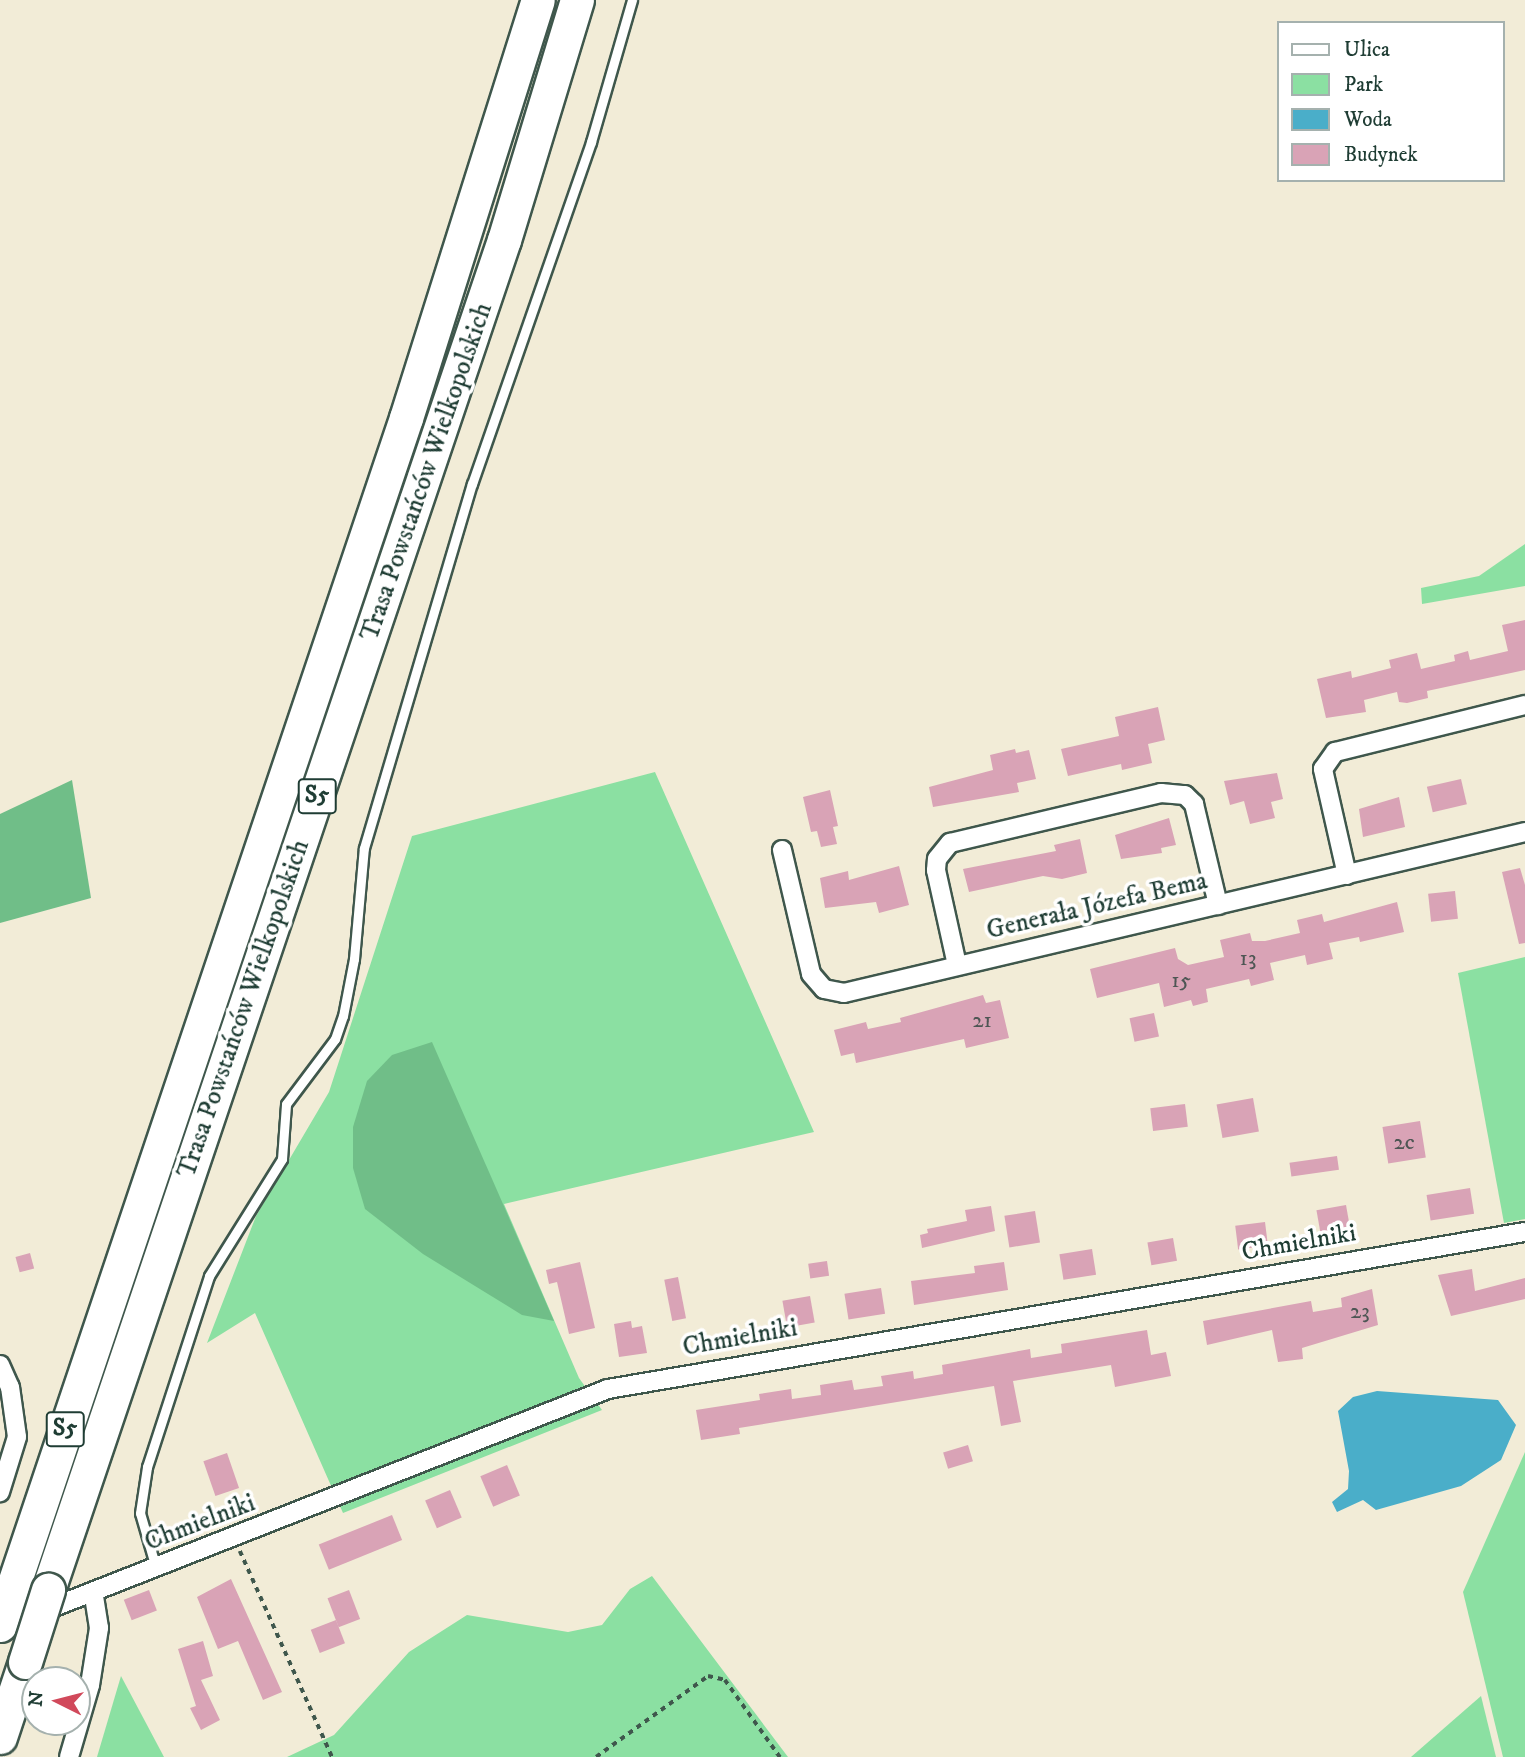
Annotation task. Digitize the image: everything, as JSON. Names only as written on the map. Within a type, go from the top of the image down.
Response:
[{"type":"highway","name":"Trasa Powstańców Wielkopolskich","points":[[0,1626],[477,205],[538,0]]},
{"type":"highway","name":"Trasa Powstańców Wielkopolskich","points":[[0,1737],[505,240],[577,0]]},
{"type":"street","points":[[1347,875],[1323,769],[1335,752],[1525,705]]},
{"type":"street","points":[[957,965],[936,870],[937,859],[950,843],[1161,793],[1185,795],[1194,804],[1218,905]]},
{"type":"street","name":"Generała Józefa Bema","points":[[782,850],[811,974],[824,989],[844,993],[1525,832]]},
{"type":"street","name":"Chmielniki","points":[[0,1626],[156,1568],[237,1544],[608,1389],[1525,1231]]},
{"type":"street","points":[[0,1365],[10,1388],[17,1437],[0,1492]]},
{"type":"street","points":[[69,1757],[90,1685],[99,1628],[93,1592]]},
{"type":"lane","points":[[156,1568],[140,1513],[147,1467],[209,1276],[282,1159],[286,1104],[335,1039],[354,959],[364,848],[472,484],[591,142],[632,0]]},
{"type":"path","points":[[237,1544],[250,1547]]},
{"type":"path","points":[[227,1555],[237,1544]]},
{"type":"path","points":[[237,1544],[332,1757]]},
{"type":"path","points":[[596,1757],[708,1676],[724,1680],[780,1757]]},
{"type":"green space","points":[[1525,544],[1525,586],[1422,604],[1421,588],[1479,576]]},
{"type":"green space","points":[[655,772],[814,1132],[504,1204],[579,1378],[602,1410],[343,1513],[255,1313],[207,1343],[256,1216],[329,1092],[412,836]]},
{"type":"green space","points":[[72,780],[91,898],[0,923],[0,814]]},
{"type":"green space","points":[[1525,957],[1525,1219],[1504,1223],[1458,973]]},
{"type":"green space","points":[[432,1042],[554,1321],[522,1315],[423,1254],[365,1209],[353,1168],[353,1127],[367,1081],[392,1055]]},
{"type":"green space","points":[[1525,1452],[1525,1757],[1503,1757],[1463,1592]]},
{"type":"green space","points":[[652,1576],[788,1757],[287,1757],[334,1735],[409,1652],[467,1615],[568,1632],[602,1625],[630,1589]]},
{"type":"green space","points":[[121,1676],[164,1757],[97,1757]]},
{"type":"green space","points":[[1481,1696],[1496,1757],[1411,1757]]},
{"type":"water","points":[[1377,1391],[1498,1400],[1516,1425],[1501,1460],[1461,1486],[1376,1510],[1363,1500],[1337,1512],[1332,1502],[1348,1489],[1349,1471],[1338,1411],[1353,1397]]},
{"type":"building","points":[[1525,620],[1525,670],[1427,691],[1428,698],[1407,703],[1399,702],[1397,692],[1364,700],[1366,712],[1326,718],[1317,679],[1351,671],[1352,678],[1391,668],[1389,660],[1417,653],[1421,669],[1455,661],[1454,655],[1468,651],[1470,660],[1508,651],[1502,625]]},
{"type":"building","points":[[1158,707],[1165,740],[1148,744],[1152,763],[1122,770],[1121,764],[1068,776],[1061,749],[1119,736],[1115,717]]},
{"type":"building","points":[[1015,749],[1016,753],[1029,750],[1036,779],[1017,783],[1019,792],[933,807],[929,787],[993,770],[990,755]]},
{"type":"building","points":[[1277,773],[1283,799],[1271,802],[1275,818],[1250,824],[1244,801],[1230,805],[1224,781]]},
{"type":"building","points":[[1461,779],[1467,804],[1433,812],[1427,787]]},
{"type":"building","points":[[830,790],[838,826],[833,827],[837,844],[821,847],[817,831],[811,832],[803,797]]},
{"type":"building","points":[[1399,797],[1405,827],[1363,837],[1359,809]]},
{"type":"building","points":[[1169,818],[1176,845],[1161,848],[1162,853],[1121,859],[1115,835]]},
{"type":"building","points":[[1080,839],[1087,873],[1062,879],[1043,876],[969,892],[963,869],[1056,851],[1054,845]]},
{"type":"building","points":[[899,866],[909,905],[879,913],[876,902],[825,908],[820,878],[848,871],[849,880]]},
{"type":"building","points":[[1520,868],[1525,885],[1525,943],[1519,944],[1502,872]]},
{"type":"building","points":[[1455,891],[1458,919],[1431,922],[1428,894]]},
{"type":"building","points":[[1397,902],[1404,932],[1360,942],[1359,937],[1329,943],[1333,959],[1307,965],[1305,955],[1270,963],[1274,980],[1251,986],[1249,979],[1206,989],[1208,1002],[1193,1006],[1191,1000],[1164,1007],[1159,983],[1097,998],[1090,969],[1175,948],[1178,959],[1188,965],[1224,957],[1220,940],[1250,933],[1252,941],[1265,941],[1300,933],[1297,920],[1322,914],[1324,922]]},
{"type":"building","points":[[983,995],[986,1003],[1000,1000],[1009,1038],[966,1048],[964,1039],[856,1063],[854,1053],[841,1056],[834,1030],[866,1022],[868,1029],[901,1022],[900,1018]]},
{"type":"building","points":[[1154,1013],[1159,1036],[1135,1042],[1130,1018]]},
{"type":"building","points":[[1253,1098],[1259,1131],[1222,1138],[1217,1104]]},
{"type":"building","points":[[1185,1104],[1188,1127],[1153,1131],[1150,1108]]},
{"type":"building","points":[[1420,1121],[1426,1158],[1388,1163],[1382,1127]]},
{"type":"building","points":[[1337,1156],[1339,1170],[1291,1177],[1289,1163]]},
{"type":"building","points":[[1470,1188],[1474,1214],[1431,1221],[1427,1195]]},
{"type":"building","points":[[1346,1205],[1351,1232],[1321,1237],[1316,1210]]},
{"type":"building","points":[[991,1206],[995,1231],[922,1248],[920,1235],[928,1233],[927,1229],[967,1221],[965,1210]]},
{"type":"building","points":[[1035,1211],[1040,1243],[1009,1247],[1004,1216]]},
{"type":"building","points":[[1265,1222],[1268,1246],[1238,1249],[1235,1226]]},
{"type":"building","points":[[1173,1238],[1177,1261],[1151,1265],[1147,1243]]},
{"type":"building","points":[[1092,1249],[1096,1275],[1063,1280],[1059,1254]]},
{"type":"building","points":[[30,1253],[34,1268],[20,1272],[16,1257]]},
{"type":"building","points":[[827,1261],[829,1276],[810,1278],[808,1264]]},
{"type":"building","points":[[580,1262],[595,1328],[569,1334],[557,1282],[549,1284],[546,1270]]},
{"type":"building","points":[[1004,1262],[1008,1290],[914,1305],[911,1281],[975,1273],[974,1266]]},
{"type":"building","points":[[1472,1269],[1475,1291],[1525,1278],[1525,1299],[1451,1316],[1438,1275]]},
{"type":"building","points":[[678,1277],[686,1318],[672,1321],[664,1280]]},
{"type":"building","points":[[881,1288],[885,1314],[849,1319],[844,1294]]},
{"type":"building","points":[[1372,1289],[1378,1325],[1302,1348],[1303,1359],[1278,1362],[1272,1330],[1207,1345],[1203,1321],[1311,1301],[1313,1312],[1342,1307],[1341,1298]]},
{"type":"building","points":[[810,1296],[815,1323],[787,1327],[782,1301]]},
{"type":"building","points":[[631,1321],[632,1328],[642,1326],[647,1353],[619,1357],[614,1324]]},
{"type":"building","points":[[1147,1330],[1151,1355],[1166,1352],[1171,1376],[1115,1387],[1111,1365],[1013,1381],[1021,1422],[1001,1426],[994,1386],[739,1428],[740,1434],[701,1440],[696,1410],[760,1400],[759,1394],[791,1389],[792,1399],[821,1395],[820,1385],[852,1380],[854,1390],[883,1386],[881,1376],[913,1371],[914,1379],[943,1374],[942,1365],[1030,1349],[1031,1358],[1062,1353],[1061,1344]]},
{"type":"building","points":[[968,1445],[973,1461],[948,1469],[943,1453]]},
{"type":"building","points":[[227,1453],[239,1488],[215,1496],[203,1461]]},
{"type":"building","points":[[507,1465],[520,1495],[493,1507],[480,1476]]},
{"type":"building","points":[[450,1490],[462,1518],[437,1528],[425,1501]]},
{"type":"building","points":[[392,1515],[402,1540],[329,1570],[319,1545]]},
{"type":"building","points":[[231,1579],[282,1692],[263,1700],[238,1641],[218,1649],[197,1597]]},
{"type":"building","points":[[149,1590],[157,1611],[132,1620],[124,1600]]},
{"type":"building","points":[[349,1590],[360,1619],[339,1627],[328,1598]]},
{"type":"building","points":[[336,1620],[345,1643],[320,1653],[311,1630]]},
{"type":"building","points":[[203,1641],[213,1676],[201,1680],[220,1720],[201,1730],[190,1708],[196,1706],[178,1649]]}]
